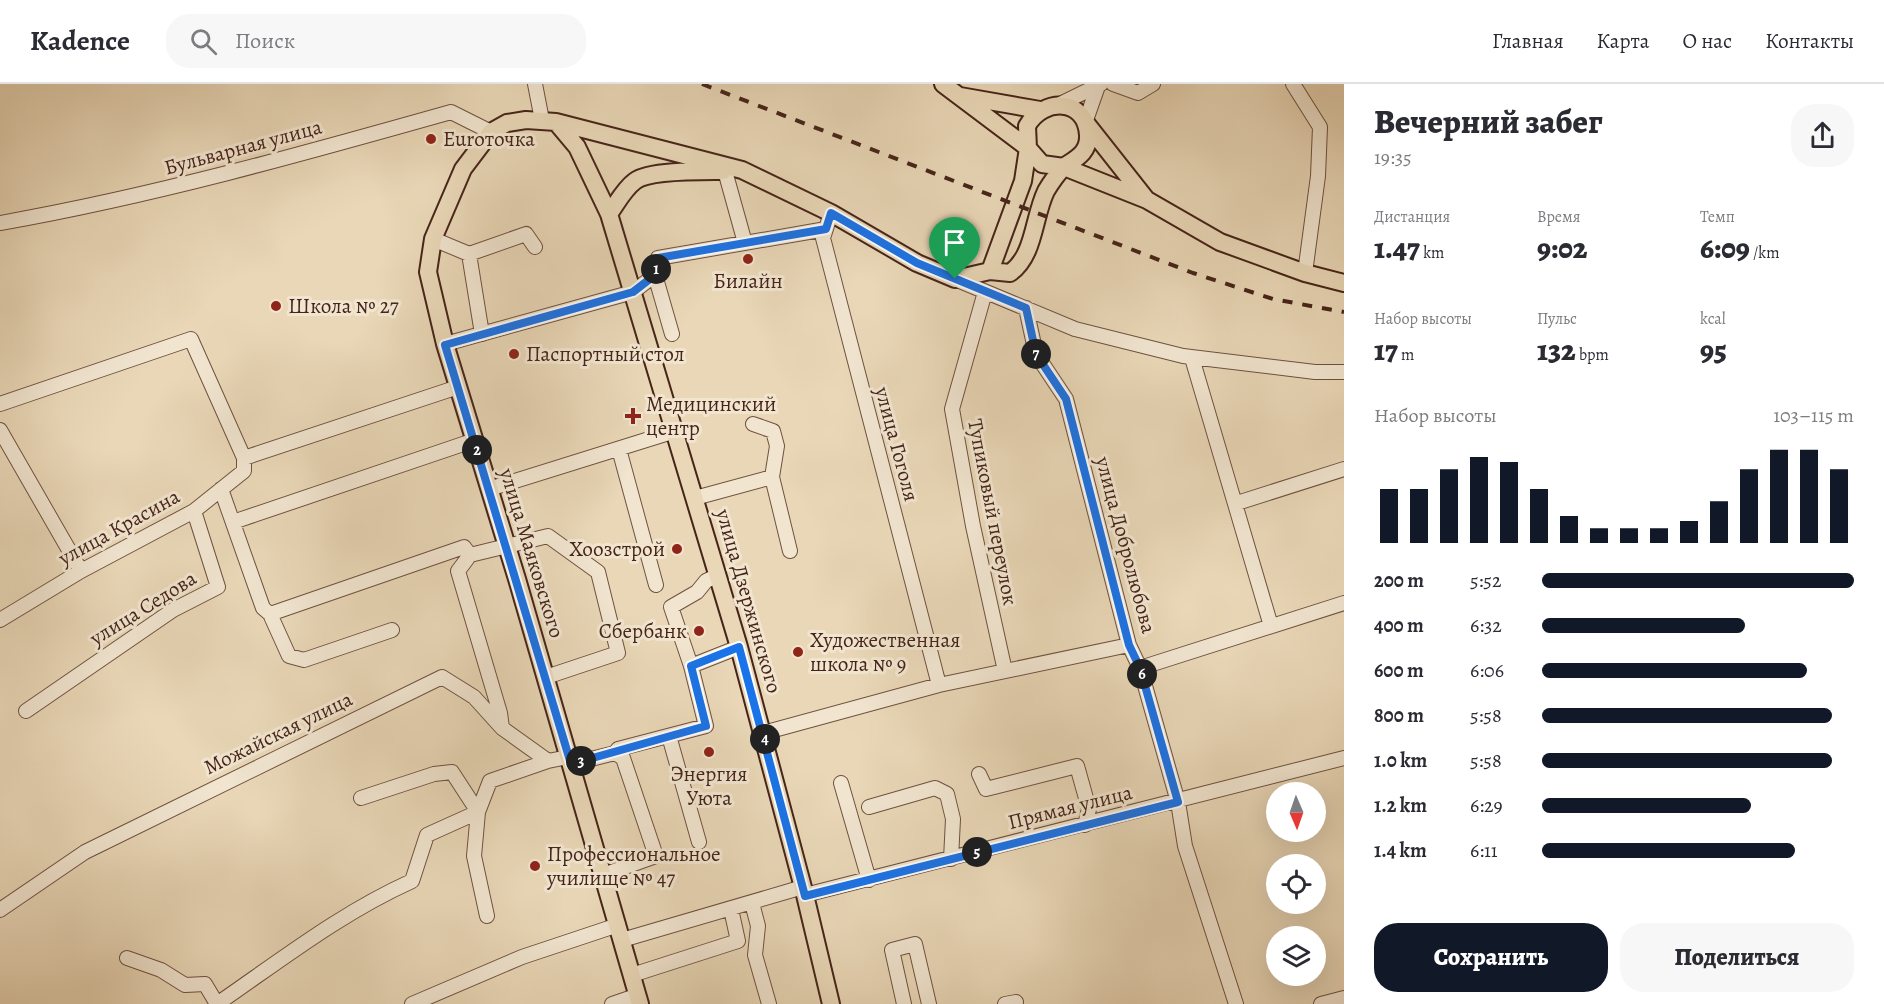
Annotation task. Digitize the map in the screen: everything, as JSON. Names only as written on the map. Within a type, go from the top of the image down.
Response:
[{"type":"main road","points":[[950,89],[1040,110],[1058,105],[1069,107],[1085,123],[1147,200]]},
{"type":"main road","points":[[950,89],[1028,148],[1042,164],[1064,167],[1147,200],[1220,242],[1305,273],[1344,283]]},
{"type":"main road","points":[[990,271],[1023,181],[1028,148],[1027,126],[1040,110]]},
{"type":"main road","points":[[490,132],[507,123],[549,121],[733,171],[831,213],[917,263],[955,279],[990,271],[1010,273],[1022,264],[1046,191],[1064,167],[1076,161],[1085,150],[1088,136],[1085,123]]},
{"type":"main road","name":"улица Дзержинского","points":[[549,121],[577,147],[609,214],[739,647],[804,891],[831,1004]]},
{"type":"main road","name":"улица Маяковского","points":[[490,132],[463,169],[433,239],[428,272],[445,345],[546,677],[639,999]]},
{"type":"main road","points":[[609,214],[625,190],[637,179],[668,173],[733,171]]},
{"type":"street","points":[[535,84],[549,121]]},
{"type":"street","points":[[1113,84],[1138,93],[1153,84]]},
{"type":"street","points":[[1293,84],[1320,127],[1318,176],[1305,273]]},
{"type":"street","points":[[1058,105],[1099,85]]},
{"type":"street","points":[[1085,123],[1099,85]]},
{"type":"street","name":"Бульварная улица","points":[[0,223],[96,206],[244,170],[451,112],[490,132]]},
{"type":"street","points":[[733,171],[745,243]]},
{"type":"street","name":"улица Гоголя","points":[[831,213],[823,238],[939,685]]},
{"type":"street","points":[[672,334],[655,275],[658,258],[826,229]]},
{"type":"street","points":[[433,239],[469,254],[526,234],[536,247]]},
{"type":"street","points":[[469,254],[482,334]]},
{"type":"street","points":[[445,345],[633,292],[655,275]]},
{"type":"street","points":[[955,279],[1075,329],[1192,358],[1315,372],[1344,372]]},
{"type":"street","name":"Тупиковый переулок","points":[[985,292],[952,409],[973,526],[1005,671]]},
{"type":"street","name":"улица Добролюбова","points":[[1026,308],[1036,354],[1066,399],[1129,645],[1140,668],[1178,802],[1185,846],[1236,1004]]},
{"type":"street","points":[[0,404],[191,339],[244,458],[458,387]]},
{"type":"street","points":[[1192,358],[1237,503],[1271,626]]},
{"type":"street","points":[[753,424],[773,431],[777,446],[772,477],[790,551]]},
{"type":"street","points":[[0,430],[81,571]]},
{"type":"street","points":[[489,489],[675,430]]},
{"type":"street","points":[[233,522],[474,440]]},
{"type":"street","points":[[619,449],[656,585]]},
{"type":"street","name":"улица Красина","points":[[0,620],[81,571],[194,512],[243,471],[244,458]]},
{"type":"street","points":[[1237,503],[1344,469]]},
{"type":"street","points":[[696,498],[772,477]]},
{"type":"street","points":[[221,489],[263,608],[270,614],[289,656],[304,660],[392,630]]},
{"type":"street","name":"улица Седова","points":[[26,711],[173,610],[218,587],[194,512]]},
{"type":"street","points":[[502,728],[500,713],[458,571],[470,555],[548,536],[598,572],[619,646],[618,653],[546,677]]},
{"type":"street","points":[[270,614],[464,547],[470,555]]},
{"type":"street","points":[[488,916],[474,856],[478,812],[490,781],[548,761],[569,761],[615,753],[618,749],[706,726],[691,666],[671,607],[697,592],[706,581],[718,575]]},
{"type":"street","points":[[1140,668],[1344,603]]},
{"type":"street","points":[[763,733],[939,685],[1129,645]]},
{"type":"street","points":[[691,666],[739,647]]},
{"type":"street","name":"Можайская улица","points":[[0,910],[85,852],[442,677],[474,697],[502,728],[548,761]]},
{"type":"street","points":[[669,736],[699,842]]},
{"type":"street","points":[[603,875],[656,856],[623,758],[615,753]]},
{"type":"street","name":"Прямая улица","points":[[412,1004],[522,957],[804,891],[869,880],[1344,758]]},
{"type":"street","points":[[979,774],[986,789],[1077,766],[1089,809],[1085,825]]},
{"type":"street","points":[[361,798],[434,774],[452,772],[478,812]]},
{"type":"street","points":[[841,783],[869,880]]},
{"type":"street","points":[[869,807],[935,788],[947,795],[953,819],[951,859]]},
{"type":"street","points":[[127,958],[161,970],[185,985],[205,984],[217,1004],[328,926],[381,895],[412,881],[427,835],[478,812]]},
{"type":"street","points":[[752,903],[758,926],[754,955],[769,1004]]},
{"type":"street","points":[[632,975],[738,941],[730,909]]},
{"type":"street","points":[[904,1004],[892,950],[915,944],[929,1004]]},
{"type":"street","points":[[1321,1004],[1344,998]]},
{"type":"street","points":[[612,1004],[639,999]]},
{"type":"railway","points":[[702,84],[1193,273],[1273,299],[1344,312]]},
{"type":"place","name":"Euroточка","points":[[431,139]]},
{"type":"place","name":"Билайн","points":[[748,259]]},
{"type":"place","name":"Школа № 27","points":[[276,306]]},
{"type":"place","name":"Паспортный стол","points":[[514,354]]},
{"type":"place","name":"Медицинский центр","points":[[633,416]]},
{"type":"place","name":"Хоозстрой","points":[[677,549]]},
{"type":"place","name":"Сбербанк","points":[[699,631]]},
{"type":"place","name":"Художественная школа № 9","points":[[798,652]]},
{"type":"place","name":"Энергия Уюта","points":[[709,752]]},
{"type":"place","name":"Профессиональное училище № 47","points":[[535,866]]},
{"type":"route","points":[[831,213],[917,263],[955,279],[1026,308],[1036,354],[1066,399],[1129,645],[1140,668],[1178,802],[805,896],[739,647],[691,666],[706,726],[571,764],[445,345],[633,292],[655,275],[658,258],[826,229],[831,213]]}]
